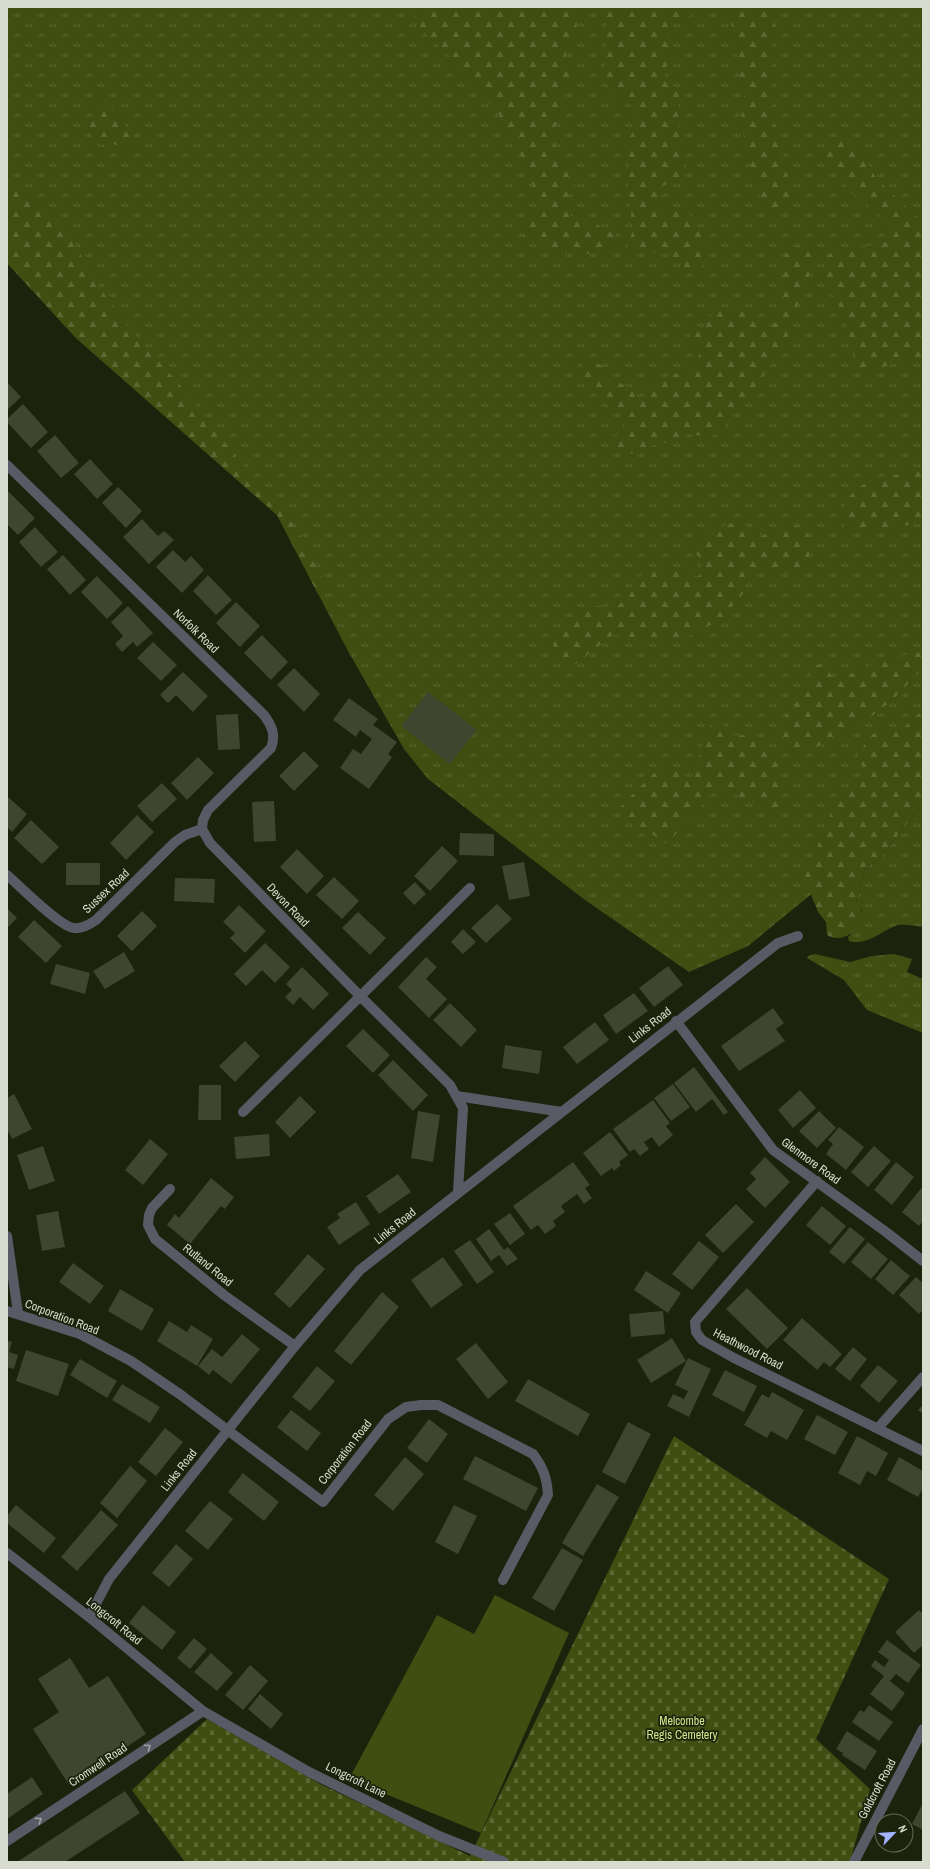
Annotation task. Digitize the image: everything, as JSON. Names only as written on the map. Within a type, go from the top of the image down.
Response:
[{"type":"street","name":"Norfolk Road","points":[[7,465],[264,715],[272,726],[274,740],[271,748],[208,810],[203,820],[202,829]]},
{"type":"street","name":"Sussex Road","points":[[7,875],[71,928],[83,928],[96,920],[175,842],[186,835],[202,829]]},
{"type":"street","name":"Devon Road","points":[[202,829],[210,843],[360,996],[450,1085],[463,1108],[464,1118],[458,1192]]},
{"type":"street","points":[[243,1112],[470,888]]},
{"type":"street","name":"Links Road","points":[[89,1617],[109,1580],[294,1346],[360,1270],[676,1021],[778,943],[798,936]]},
{"type":"street","name":"Glenmore Road","points":[[676,1021],[773,1150],[817,1181],[923,1261]]},
{"type":"street","points":[[457,1096],[562,1112]]},
{"type":"street","name":"Heathwood Road","points":[[817,1181],[695,1322],[696,1332],[702,1340],[734,1358],[923,1451]]},
{"type":"street","name":"Rutland Road","points":[[170,1189],[152,1208],[149,1215],[148,1225],[155,1239],[224,1295],[294,1346]]},
{"type":"street","points":[[7,1236],[18,1313]]},
{"type":"street","name":"Corporation Road","points":[[7,1311],[18,1313],[80,1334],[131,1360],[181,1395],[323,1502],[388,1419],[406,1408],[421,1405],[438,1405],[533,1454],[542,1466],[548,1480],[548,1495],[503,1580]]},
{"type":"street","points":[[878,1428],[923,1377]]},
{"type":"street","name":"Longcroft Road","points":[[7,1553],[89,1617],[203,1711]]},
{"type":"street","name":"Cromwell Road","points":[[7,1841],[203,1711]]},
{"type":"street","name":"Longcroft Lane","points":[[203,1711],[309,1772],[439,1836],[504,1862]]},
{"type":"street","name":"Goldcroft Road","points":[[854,1862],[923,1729]]},
{"type":"green space","points":[[7,7],[923,7],[923,756],[847,865],[748,946],[689,972],[585,900],[428,779],[404,749],[348,651],[277,515],[76,338],[7,263]]},
{"type":"green space","points":[[415,7],[574,7],[577,25],[565,56],[573,75],[562,95],[566,111],[552,131],[557,152],[574,174],[575,188],[566,198],[571,216],[588,218],[604,229],[614,233],[617,244],[611,252],[574,255],[523,238],[525,222],[539,213],[537,197],[522,157],[498,113],[457,64],[419,27],[414,17]]},
{"type":"green space","points":[[601,7],[694,7],[691,16],[682,18],[667,29],[670,61],[664,70],[666,79],[679,91],[678,112],[681,143],[686,156],[685,175],[663,186],[658,201],[661,209],[684,211],[696,219],[706,253],[704,265],[692,273],[683,267],[671,254],[632,251],[627,247],[633,230],[628,188],[629,158],[626,146],[635,127],[638,115],[630,104],[618,99],[611,92],[606,81],[606,19]]},
{"type":"green space","points":[[732,7],[776,7],[771,56],[774,124],[784,160],[793,208],[775,218],[764,212],[748,158],[741,121],[744,94],[731,22]]},
{"type":"green space","points":[[100,98],[107,98],[132,134],[134,142],[128,149],[110,143],[101,145],[91,134],[88,121],[95,113]]},
{"type":"green space","points":[[850,139],[860,150],[876,178],[923,223],[923,260],[920,263],[923,271],[923,358],[892,364],[866,374],[856,369],[847,326],[842,312],[826,280],[824,263],[827,255],[845,248],[881,244],[892,237],[896,232],[884,219],[849,190],[824,152],[835,142]]},
{"type":"green space","points":[[7,181],[70,236],[100,288],[129,328],[181,386],[241,463],[274,496],[311,552],[324,583],[322,592],[318,594],[277,515],[76,338],[7,263]]},
{"type":"green space","points":[[804,243],[812,251],[814,265],[804,285],[785,343],[755,387],[732,408],[725,427],[711,437],[689,434],[670,442],[647,447],[631,454],[616,448],[612,439],[623,428],[623,416],[610,408],[599,393],[586,383],[581,374],[583,364],[594,361],[602,366],[606,377],[631,388],[636,399],[646,400],[646,383],[679,373],[696,364],[700,351],[689,334],[691,326],[702,329],[713,313],[733,308],[752,313],[759,324],[767,330],[777,321],[786,253]]},
{"type":"green space","points":[[923,469],[923,523],[867,531],[845,529],[842,523],[842,517],[845,505],[851,495],[859,487],[878,478]]},
{"type":"green space","points":[[743,522],[750,529],[763,536],[779,526],[788,524],[806,529],[811,544],[808,560],[795,572],[769,574],[756,569],[744,572],[746,583],[743,594],[720,620],[689,636],[646,642],[613,635],[573,666],[558,655],[552,638],[566,628],[581,608],[589,606],[608,607],[619,605],[631,587],[645,571],[673,567],[698,577],[701,569],[701,563],[699,557],[694,551],[696,542],[705,535],[718,533],[726,524]]},
{"type":"green space","points":[[923,652],[923,666],[919,672],[901,692],[875,714],[861,723],[831,740],[800,754],[782,742],[777,727],[802,695],[813,688],[810,674],[814,666],[820,664],[826,666],[831,675],[838,680],[879,662]]},
{"type":"green space","points":[[923,710],[923,803],[880,858],[865,868],[856,901],[861,908],[862,915],[857,927],[847,936],[834,938],[827,935],[826,922],[818,912],[808,887],[802,879],[802,866],[808,862],[815,853],[822,831],[837,805],[847,792],[863,776],[864,771],[857,755],[872,734],[901,730]]},
{"type":"green space","points":[[712,723],[723,725],[735,736],[754,734],[777,755],[784,816],[718,787],[667,844],[616,811],[653,774],[664,767],[678,770],[691,779],[696,772],[701,749]]},
{"type":"green space","points":[[923,803],[923,927],[898,925],[862,942],[849,941],[848,937],[853,932],[862,910],[856,901],[865,868],[880,858]]},
{"type":"green space","points":[[815,954],[850,962],[872,956],[894,954],[912,959],[907,972],[923,979],[923,1033],[867,1010],[844,980],[807,958],[808,956]]},
{"type":"green space","name":"Melcombe Regis Cemetery","points":[[674,1436],[889,1579],[816,1739],[870,1789],[850,1862],[185,1862],[132,1790],[207,1719],[320,1784],[470,1856]]},
{"type":"green space","points":[[495,1595],[569,1633],[481,1833],[349,1779],[437,1615],[474,1634]]},
{"type":"building","points":[[7,382],[21,397],[7,410]]},
{"type":"building","points":[[23,404],[48,432],[31,448],[7,422],[7,419]]},
{"type":"building","points":[[55,435],[79,463],[61,478],[37,451]]},
{"type":"building","points":[[90,459],[113,484],[97,499],[74,474]]},
{"type":"building","points":[[118,487],[142,511],[126,528],[102,503]]},
{"type":"building","points":[[8,491],[35,518],[18,535],[7,524]]},
{"type":"building","points":[[142,519],[158,536],[164,531],[174,540],[149,564],[123,537]]},
{"type":"building","points":[[35,527],[58,552],[41,567],[19,542]]},
{"type":"building","points":[[173,550],[185,562],[191,556],[204,570],[182,593],[156,567]]},
{"type":"building","points":[[63,555],[86,580],[70,595],[47,569]]},
{"type":"building","points":[[208,575],[232,600],[216,615],[193,591]]},
{"type":"building","points":[[97,576],[123,603],[107,619],[81,592]]},
{"type":"building","points":[[236,602],[260,626],[240,647],[216,623]]},
{"type":"building","points":[[128,606],[153,633],[137,647],[133,642],[122,652],[115,644],[123,636],[111,622]]},
{"type":"building","points":[[262,635],[288,662],[271,680],[244,653]]},
{"type":"building","points":[[153,642],[177,665],[161,681],[137,658]]},
{"type":"building","points":[[294,668],[320,694],[304,712],[277,685]]},
{"type":"building","points":[[183,672],[208,696],[193,712],[176,695],[168,703],[160,695]]},
{"type":"building","points":[[428,692],[477,730],[450,764],[401,726]]},
{"type":"building","points":[[349,698],[378,719],[373,725],[397,742],[388,754],[392,757],[369,789],[340,768],[353,749],[361,754],[372,739],[360,730],[356,737],[333,720]]},
{"type":"building","points":[[238,714],[240,749],[218,750],[216,715]]},
{"type":"building","points":[[304,751],[319,766],[294,791],[279,776]]},
{"type":"building","points":[[198,757],[214,773],[187,800],[171,783]]},
{"type":"building","points":[[162,783],[177,799],[152,822],[137,806]]},
{"type":"building","points":[[7,796],[27,814],[12,832],[7,827]]},
{"type":"building","points":[[274,801],[276,841],[254,842],[252,802]]},
{"type":"building","points":[[137,815],[154,832],[126,860],[110,843]]},
{"type":"building","points":[[31,820],[59,847],[42,864],[14,838]]},
{"type":"building","points":[[460,833],[494,834],[494,856],[459,855]]},
{"type":"building","points":[[442,846],[458,861],[430,891],[414,876]]},
{"type":"building","points":[[297,849],[324,876],[307,894],[280,867]]},
{"type":"building","points":[[524,862],[530,896],[509,900],[502,866]]},
{"type":"building","points":[[66,863],[100,863],[100,885],[66,885]]},
{"type":"building","points":[[334,877],[359,901],[342,919],[316,895]]},
{"type":"building","points":[[175,878],[215,879],[214,903],[174,901]]},
{"type":"building","points":[[415,882],[426,894],[414,905],[403,893]]},
{"type":"building","points":[[497,904],[512,919],[486,943],[471,928]]},
{"type":"building","points":[[239,905],[266,931],[245,953],[230,938],[235,933],[223,922]]},
{"type":"building","points":[[7,908],[17,918],[7,928]]},
{"type":"building","points":[[142,911],[157,926],[132,951],[117,936]]},
{"type":"building","points":[[358,912],[386,938],[370,955],[342,928]]},
{"type":"building","points":[[34,920],[62,946],[46,963],[18,937]]},
{"type":"building","points":[[463,929],[476,942],[463,954],[451,942]]},
{"type":"building","points":[[265,943],[290,967],[275,983],[262,970],[246,986],[234,974]]},
{"type":"building","points":[[124,952],[135,971],[105,989],[93,971]]},
{"type":"building","points":[[426,957],[437,967],[426,979],[447,999],[429,1018],[398,987]]},
{"type":"building","points":[[56,964],[90,973],[85,994],[50,984]]},
{"type":"building","points":[[668,966],[683,985],[654,1007],[639,988]]},
{"type":"building","points":[[302,967],[329,994],[313,1010],[300,997],[293,1005],[285,997],[292,990],[286,984]]},
{"type":"building","points":[[634,993],[648,1011],[616,1034],[603,1015]]},
{"type":"building","points":[[450,1003],[477,1030],[461,1047],[433,1020]]},
{"type":"building","points":[[773,1008],[784,1023],[776,1029],[785,1041],[739,1071],[721,1046]]},
{"type":"building","points":[[595,1022],[609,1040],[577,1064],[563,1047]]},
{"type":"building","points":[[363,1029],[390,1055],[373,1073],[346,1046]]},
{"type":"building","points":[[245,1041],[260,1056],[235,1082],[219,1066]]},
{"type":"building","points":[[505,1045],[542,1051],[539,1074],[502,1068]]},
{"type":"building","points":[[393,1060],[428,1095],[413,1111],[378,1075]]},
{"type":"building","points":[[694,1067],[728,1112],[724,1115],[712,1099],[696,1112],[674,1083]]},
{"type":"building","points":[[673,1084],[690,1107],[671,1121],[654,1098]]},
{"type":"building","points":[[199,1085],[221,1085],[221,1120],[198,1120]]},
{"type":"building","points":[[800,1090],[816,1108],[793,1128],[778,1110]]},
{"type":"building","points":[[14,1094],[32,1129],[12,1139],[7,1129],[7,1098]]},
{"type":"building","points":[[300,1096],[316,1112],[290,1138],[275,1122]]},
{"type":"building","points":[[653,1100],[670,1123],[666,1126],[673,1135],[659,1147],[652,1137],[644,1142],[649,1149],[640,1156],[634,1149],[630,1152],[613,1129]]},
{"type":"building","points":[[418,1111],[440,1115],[433,1162],[411,1158]]},
{"type":"building","points":[[819,1111],[836,1128],[817,1148],[799,1131]]},
{"type":"building","points":[[839,1127],[864,1147],[846,1170],[826,1154],[833,1144],[828,1140]]},
{"type":"building","points":[[610,1132],[628,1155],[619,1162],[621,1165],[614,1171],[612,1168],[601,1176],[583,1153]]},
{"type":"building","points":[[269,1134],[270,1156],[236,1159],[234,1137]]},
{"type":"building","points":[[150,1139],[168,1154],[143,1185],[125,1170]]},
{"type":"building","points":[[43,1146],[55,1181],[29,1190],[17,1155]]},
{"type":"building","points":[[874,1146],[891,1161],[868,1187],[851,1172]]},
{"type":"building","points":[[765,1157],[790,1182],[765,1208],[746,1189],[756,1179],[750,1173]]},
{"type":"building","points":[[573,1162],[590,1185],[585,1188],[592,1198],[584,1204],[577,1194],[561,1206],[565,1212],[553,1221],[556,1226],[545,1234],[538,1225],[531,1230],[513,1206]]},
{"type":"building","points":[[896,1162],[914,1177],[892,1205],[874,1190]]},
{"type":"building","points":[[398,1174],[411,1192],[379,1214],[366,1196]]},
{"type":"building","points":[[211,1178],[234,1197],[225,1209],[221,1206],[190,1244],[167,1225],[175,1214],[179,1218]]},
{"type":"building","points":[[923,1186],[923,1221],[919,1226],[902,1212]]},
{"type":"building","points":[[356,1202],[370,1224],[339,1245],[327,1227],[340,1218],[337,1214]]},
{"type":"building","points":[[736,1204],[754,1222],[723,1253],[705,1235]]},
{"type":"building","points":[[822,1206],[846,1226],[830,1245],[806,1225]]},
{"type":"building","points":[[58,1211],[65,1247],[42,1251],[36,1215]]},
{"type":"building","points":[[510,1213],[525,1234],[510,1245],[494,1224]]},
{"type":"building","points":[[850,1227],[865,1239],[844,1264],[829,1252]]},
{"type":"building","points":[[489,1229],[504,1250],[508,1247],[518,1259],[507,1266],[499,1255],[491,1261],[476,1239]]},
{"type":"building","points":[[470,1240],[494,1272],[477,1284],[454,1251]]},
{"type":"building","points":[[699,1241],[719,1257],[692,1290],[672,1274]]},
{"type":"building","points":[[868,1242],[888,1259],[871,1279],[851,1262]]},
{"type":"building","points":[[308,1254],[325,1269],[290,1308],[274,1294]]},
{"type":"building","points":[[443,1257],[463,1285],[431,1308],[411,1280]]},
{"type":"building","points":[[891,1260],[910,1276],[893,1295],[875,1279]]},
{"type":"building","points":[[73,1263],[104,1286],[90,1304],[59,1282]]},
{"type":"building","points":[[646,1271],[681,1293],[668,1313],[634,1290]]},
{"type":"building","points":[[916,1277],[923,1283],[923,1310],[919,1314],[899,1295]]},
{"type":"building","points":[[747,1288],[788,1328],[767,1349],[726,1309]]},
{"type":"building","points":[[120,1289],[154,1309],[142,1331],[108,1311]]},
{"type":"building","points":[[382,1292],[399,1307],[351,1365],[334,1351]]},
{"type":"building","points":[[663,1311],[665,1334],[631,1337],[629,1314]]},
{"type":"building","points":[[802,1318],[842,1354],[830,1367],[824,1362],[817,1370],[783,1340]]},
{"type":"building","points":[[169,1321],[187,1332],[191,1325],[213,1339],[197,1366],[157,1341]]},
{"type":"building","points":[[242,1334],[260,1349],[231,1384],[213,1370],[209,1375],[198,1366],[212,1349],[222,1357]]},
{"type":"building","points":[[672,1338],[686,1361],[651,1383],[637,1360]]},
{"type":"building","points":[[7,1341],[12,1342],[9,1352],[18,1355],[14,1369],[7,1367]]},
{"type":"building","points":[[476,1343],[508,1382],[488,1399],[456,1359]]},
{"type":"building","points":[[853,1347],[867,1359],[850,1381],[835,1369]]},
{"type":"building","points":[[26,1350],[69,1364],[58,1396],[16,1381]]},
{"type":"building","points":[[688,1358],[711,1369],[689,1417],[667,1406],[673,1394],[684,1399],[688,1391],[675,1385]]},
{"type":"building","points":[[80,1359],[117,1381],[107,1398],[70,1375]]},
{"type":"building","points":[[878,1365],[898,1381],[879,1403],[860,1386]]},
{"type":"building","points":[[317,1366],[335,1381],[310,1411],[292,1397]]},
{"type":"building","points":[[725,1370],[757,1386],[744,1412],[712,1395]]},
{"type":"building","points":[[528,1379],[590,1414],[578,1436],[515,1401]]},
{"type":"building","points":[[122,1384],[160,1407],[150,1423],[112,1400]]},
{"type":"building","points":[[772,1392],[804,1410],[787,1440],[771,1431],[767,1438],[744,1425],[762,1394],[769,1398]]},
{"type":"building","points":[[923,1405],[923,1414],[918,1410]]},
{"type":"building","points":[[291,1410],[321,1433],[307,1451],[277,1427]]},
{"type":"building","points":[[817,1415],[848,1432],[835,1455],[804,1439]]},
{"type":"building","points":[[429,1419],[448,1434],[427,1463],[407,1448]]},
{"type":"building","points":[[628,1422],[651,1434],[625,1484],[602,1472]]},
{"type":"building","points":[[165,1428],[183,1442],[156,1476],[138,1462]]},
{"type":"building","points":[[857,1436],[888,1453],[876,1476],[867,1471],[860,1485],[838,1473]]},
{"type":"building","points":[[475,1456],[538,1488],[526,1511],[463,1479]]},
{"type":"building","points":[[405,1457],[424,1474],[393,1511],[374,1495]]},
{"type":"building","points":[[899,1457],[923,1471],[923,1488],[918,1497],[887,1480]]},
{"type":"building","points":[[130,1466],[147,1481],[117,1518],[100,1503]]},
{"type":"building","points":[[243,1473],[279,1502],[264,1521],[228,1492]]},
{"type":"building","points":[[597,1484],[619,1497],[583,1556],[562,1543]]},
{"type":"building","points":[[210,1501],[233,1519],[208,1550],[185,1531]]},
{"type":"building","points":[[16,1505],[56,1538],[44,1553],[7,1523],[7,1516]]},
{"type":"building","points":[[454,1505],[477,1516],[458,1554],[435,1542]]},
{"type":"building","points":[[101,1510],[118,1525],[77,1571],[61,1557]]},
{"type":"building","points":[[176,1544],[193,1559],[169,1587],[152,1573]]},
{"type":"building","points":[[562,1548],[583,1560],[554,1611],[532,1598]]},
{"type":"building","points":[[143,1605],[176,1632],[162,1650],[129,1623]]},
{"type":"building","points":[[919,1610],[923,1614],[923,1645],[914,1653],[895,1632]]},
{"type":"building","points":[[194,1638],[207,1649],[190,1669],[177,1658]]},
{"type":"building","points":[[887,1640],[921,1665],[908,1683],[896,1674],[890,1681],[905,1693],[892,1711],[870,1694],[884,1676],[871,1666],[875,1660],[884,1667],[889,1660],[878,1652]]},
{"type":"building","points":[[211,1653],[233,1673],[217,1691],[194,1672]]},
{"type":"building","points":[[70,1658],[89,1688],[108,1676],[146,1734],[69,1785],[33,1729],[59,1712],[38,1679]]},
{"type":"building","points":[[250,1665],[268,1681],[243,1710],[225,1695]]},
{"type":"building","points":[[260,1694],[283,1714],[271,1729],[248,1709]]},
{"type":"building","points":[[869,1705],[893,1722],[879,1741],[852,1722],[860,1710],[864,1712]]},
{"type":"building","points":[[847,1731],[877,1751],[865,1770],[842,1755],[843,1753],[836,1749]]},
{"type":"building","points":[[32,1777],[43,1794],[7,1819],[7,1794]]},
{"type":"building","points":[[125,1791],[140,1813],[65,1862],[17,1862]]},
{"type":"building","points":[[923,1803],[923,1830],[914,1825],[914,1820]]}]
